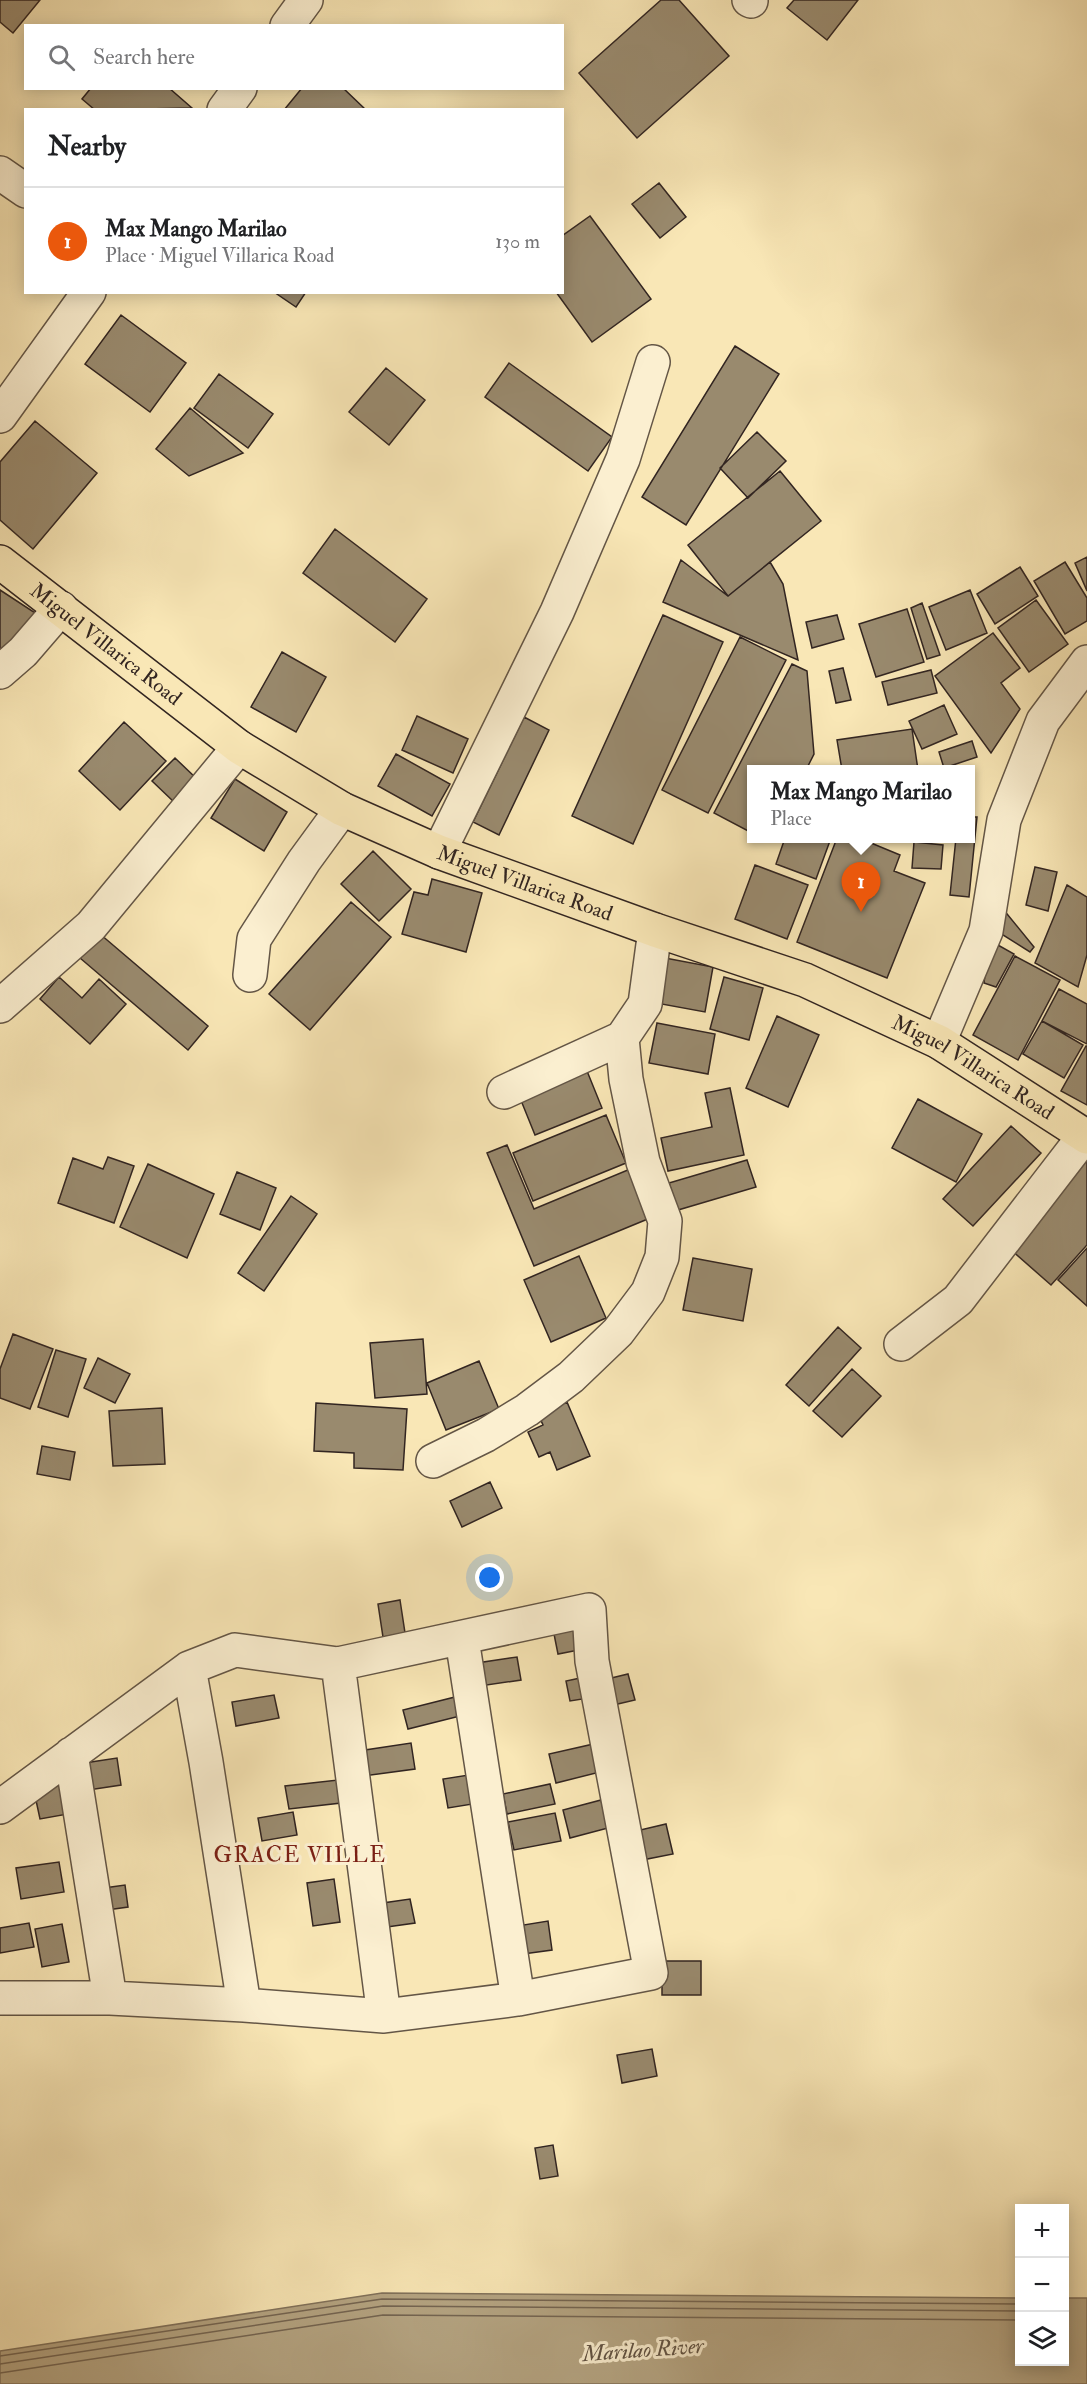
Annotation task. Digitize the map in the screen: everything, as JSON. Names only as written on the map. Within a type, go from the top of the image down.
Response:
[{"type":"main road","name":"Miguel Villarica Road","points":[[0,562],[238,747],[342,809],[439,852],[655,930],[805,980],[939,1042],[1086,1136]]},
{"type":"street","points":[[288,24],[306,0]]},
{"type":"street","points":[[225,108],[239,90]]},
{"type":"street","points":[[0,173],[24,189]]},
{"type":"street","points":[[0,416],[88,294]]},
{"type":"street","points":[[439,852],[557,612],[623,459],[653,362]]},
{"type":"street","points":[[0,672],[23,652],[61,608]]},
{"type":"street","points":[[939,1042],[986,931],[1004,820],[1038,732],[1043,721],[1087,662]]},
{"type":"street","points":[[0,1006],[91,926],[238,747]]},
{"type":"street","points":[[250,975],[254,939],[304,861],[342,809]]},
{"type":"street","points":[[504,1092],[622,1038],[645,1004],[655,930]]},
{"type":"street","points":[[433,1461],[486,1435],[527,1410],[572,1377],[618,1332],[648,1292],[662,1257],[665,1221],[643,1162],[627,1079],[622,1038]]},
{"type":"street","points":[[901,1344],[958,1300],[1086,1136]]},
{"type":"street","points":[[0,1807],[189,1668],[235,1650],[339,1664],[589,1610],[592,1661],[651,1973],[518,1999],[384,2016],[110,1998],[0,1998]]},
{"type":"street","points":[[462,1639],[478,1730],[518,1999]]},
{"type":"street","points":[[339,1664],[384,2016]]},
{"type":"street","points":[[189,1668],[244,2005]]},
{"type":"street","points":[[71,1754],[110,1998]]},
{"type":"water","name":"Marilao River","points":[[382,2293],[1015,2298],[1015,2366],[1069,2366],[1069,2298],[1087,2298],[1087,2384],[0,2384],[0,2351]]},
{"type":"building","points":[[0,0],[40,0],[13,33],[0,22]]},
{"type":"building","points":[[661,0],[679,0],[729,56],[637,138],[579,73]]},
{"type":"building","points":[[794,0],[858,0],[827,40],[787,8]]},
{"type":"building","points":[[89,90],[171,90],[192,108],[93,108],[82,99]]},
{"type":"building","points":[[300,90],[345,90],[364,108],[286,108]]},
{"type":"building","points":[[659,183],[686,217],[660,238],[632,204]]},
{"type":"building","points":[[590,216],[651,299],[592,342],[557,294],[564,294],[564,235]]},
{"type":"building","points":[[277,294],[305,294],[296,307]]},
{"type":"building","points":[[121,315],[186,363],[150,412],[85,364]]},
{"type":"building","points":[[735,346],[779,374],[686,525],[642,497]]},
{"type":"building","points":[[509,363],[612,437],[588,471],[485,397]]},
{"type":"building","points":[[386,368],[425,400],[389,445],[349,412]]},
{"type":"building","points":[[219,374],[273,414],[248,448],[194,408]]},
{"type":"building","points":[[190,408],[243,453],[189,476],[156,449]]},
{"type":"building","points":[[35,421],[97,473],[33,549],[0,520],[0,462]]},
{"type":"building","points":[[757,432],[786,461],[748,498],[720,468]]},
{"type":"building","points":[[780,471],[821,521],[728,596],[688,545]]},
{"type":"building","points":[[335,529],[427,599],[395,642],[303,573]]},
{"type":"building","points":[[1087,557],[1087,591],[1075,563]]},
{"type":"building","points":[[681,560],[728,596],[770,562],[783,584],[798,660],[663,602]]},
{"type":"building","points":[[1065,562],[1087,598],[1087,621],[1065,634],[1034,581]]},
{"type":"building","points":[[1020,567],[1038,596],[995,624],[977,594]]},
{"type":"building","points":[[0,590],[46,620],[0,657]]},
{"type":"building","points":[[970,590],[987,633],[946,650],[929,607]]},
{"type":"building","points":[[1036,600],[1068,644],[1029,672],[998,628]]},
{"type":"building","points":[[922,603],[940,655],[927,659],[911,608]]},
{"type":"building","points":[[907,609],[924,662],[876,677],[859,624]]},
{"type":"building","points":[[663,615],[723,642],[633,844],[572,816]]},
{"type":"building","points":[[837,615],[844,639],[812,648],[806,622]]},
{"type":"building","points":[[993,633],[1020,668],[1001,683],[1020,709],[991,753],[935,676]]},
{"type":"building","points":[[740,637],[786,660],[708,813],[662,790]]},
{"type":"building","points":[[282,652],[326,677],[296,732],[251,707]]},
{"type":"building","points":[[792,664],[807,671],[814,754],[808,765],[747,765],[747,830],[714,813]]},
{"type":"building","points":[[843,668],[851,700],[836,703],[829,671]]},
{"type":"building","points":[[931,670],[937,693],[888,705],[882,682]]},
{"type":"building","points":[[944,705],[957,734],[922,749],[909,721]]},
{"type":"building","points":[[417,716],[468,739],[453,773],[402,750]]},
{"type":"building","points":[[524,717],[549,730],[499,835],[473,822]]},
{"type":"building","points":[[124,722],[166,761],[120,810],[79,771]]},
{"type":"building","points":[[912,729],[917,765],[841,765],[837,740]]},
{"type":"building","points":[[972,741],[977,757],[953,765],[943,765],[939,752]]},
{"type":"building","points":[[396,754],[450,784],[432,816],[378,786]]},
{"type":"building","points":[[175,758],[198,780],[175,803],[152,781]]},
{"type":"building","points":[[235,779],[287,812],[264,851],[211,818]]},
{"type":"building","points":[[783,843],[829,843],[816,879],[776,864]]},
{"type":"building","points":[[835,843],[871,843],[900,855],[894,871],[925,883],[887,978],[797,942]]},
{"type":"building","points":[[914,843],[943,845],[941,869],[912,868]]},
{"type":"building","points":[[955,843],[974,843],[969,897],[950,895]]},
{"type":"building","points":[[373,851],[411,889],[379,921],[341,884]]},
{"type":"building","points":[[755,865],[808,885],[787,939],[735,919]]},
{"type":"building","points":[[1035,867],[1057,872],[1048,911],[1026,905]]},
{"type":"building","points":[[432,879],[482,893],[466,952],[402,934],[414,892],[428,895]]},
{"type":"building","points":[[1067,885],[1087,897],[1087,955],[1078,987],[1035,963]]},
{"type":"building","points":[[351,902],[391,937],[310,1030],[269,994]]},
{"type":"building","points":[[1003,909],[1034,947],[1030,952],[995,930]]},
{"type":"building","points":[[100,934],[208,1026],[188,1050],[80,958]]},
{"type":"building","points":[[989,940],[1014,954],[996,987],[984,983]]},
{"type":"building","points":[[1015,956],[1060,980],[1018,1060],[973,1035]]},
{"type":"building","points":[[665,958],[713,967],[705,1012],[656,1003]]},
{"type":"building","points":[[59,977],[82,998],[99,979],[126,1004],[90,1044],[40,999]]},
{"type":"building","points":[[724,977],[763,988],[749,1040],[710,1029]]},
{"type":"building","points":[[1059,989],[1087,1004],[1087,1044],[1042,1021]]},
{"type":"building","points":[[777,1016],[819,1035],[788,1107],[746,1088]]},
{"type":"building","points":[[1042,1021],[1083,1045],[1064,1078],[1023,1054]]},
{"type":"building","points":[[657,1023],[715,1034],[708,1074],[649,1063]]},
{"type":"building","points":[[1087,1046],[1087,1105],[1061,1091]]},
{"type":"building","points":[[587,1071],[602,1108],[535,1135],[520,1098]]},
{"type":"building","points":[[730,1088],[744,1155],[668,1171],[661,1138],[712,1127],[705,1093]]},
{"type":"building","points":[[918,1099],[982,1134],[956,1182],[892,1148]]},
{"type":"building","points":[[606,1115],[626,1163],[533,1201],[513,1153]]},
{"type":"building","points":[[1011,1126],[1041,1153],[973,1226],[943,1199]]},
{"type":"building","points":[[507,1145],[534,1209],[635,1167],[655,1216],[534,1266],[487,1153]]},
{"type":"building","points":[[108,1157],[134,1166],[114,1223],[58,1203],[73,1158],[103,1169]]},
{"type":"building","points":[[747,1160],[756,1187],[678,1210],[669,1183]]},
{"type":"building","points":[[1087,1160],[1087,1245],[1051,1285],[1010,1249]]},
{"type":"building","points":[[148,1164],[214,1194],[187,1258],[120,1227]]},
{"type":"building","points":[[237,1172],[276,1188],[260,1230],[220,1214]]},
{"type":"building","points":[[291,1196],[317,1214],[264,1291],[238,1273]]},
{"type":"building","points":[[1087,1248],[1087,1306],[1058,1280]]},
{"type":"building","points":[[579,1256],[606,1318],[551,1342],[524,1280]]},
{"type":"building","points":[[693,1258],[752,1269],[743,1321],[683,1310]]},
{"type":"building","points":[[838,1327],[861,1348],[809,1406],[786,1385]]},
{"type":"building","points":[[13,1334],[53,1349],[30,1409],[0,1398],[0,1369]]},
{"type":"building","points":[[423,1339],[427,1394],[375,1398],[370,1343]]},
{"type":"building","points":[[56,1350],[86,1359],[68,1417],[38,1407]]},
{"type":"building","points":[[98,1358],[130,1374],[115,1403],[84,1388]]},
{"type":"building","points":[[479,1361],[499,1409],[446,1430],[427,1383]]},
{"type":"building","points":[[852,1369],[881,1396],[842,1437],[813,1411]]},
{"type":"building","points":[[567,1402],[590,1456],[557,1470],[550,1452],[539,1457],[528,1432],[543,1425],[538,1414]]},
{"type":"building","points":[[316,1403],[407,1409],[403,1470],[354,1468],[354,1453],[314,1451]]},
{"type":"building","points":[[162,1408],[165,1464],[113,1466],[109,1411]]},
{"type":"building","points":[[42,1446],[75,1452],[70,1480],[37,1474]]},
{"type":"building","points":[[490,1482],[502,1508],[462,1527],[450,1501]]},
{"type":"building","points":[[400,1600],[405,1633],[383,1637],[378,1604]]},
{"type":"building","points":[[577,1618],[584,1649],[558,1654],[552,1624]]},
{"type":"building","points":[[517,1657],[521,1680],[480,1686],[477,1663]]},
{"type":"building","points":[[628,1674],[635,1700],[609,1706],[603,1680]]},
{"type":"building","points":[[585,1677],[589,1698],[570,1701],[566,1681]]},
{"type":"building","points":[[274,1695],[279,1718],[236,1726],[232,1702]]},
{"type":"building","points":[[459,1696],[464,1715],[408,1729],[403,1710]]},
{"type":"building","points":[[411,1743],[415,1769],[356,1777],[352,1752]]},
{"type":"building","points":[[598,1743],[604,1771],[556,1783],[549,1754]]},
{"type":"building","points":[[117,1758],[121,1785],[82,1791],[78,1764]]},
{"type":"building","points":[[475,1774],[479,1803],[448,1808],[443,1779]]},
{"type":"building","points":[[338,1780],[341,1803],[289,1809],[285,1786]]},
{"type":"building","points":[[550,1784],[555,1804],[507,1814],[503,1794]]},
{"type":"building","points":[[62,1785],[68,1814],[40,1819],[34,1791]]},
{"type":"building","points":[[601,1800],[608,1828],[570,1838],[563,1810]]},
{"type":"building","points":[[293,1812],[297,1835],[262,1841],[258,1818]]},
{"type":"building","points":[[555,1813],[561,1841],[514,1850],[508,1822]]},
{"type":"building","points":[[666,1824],[673,1854],[642,1860],[636,1831]]},
{"type":"building","points":[[59,1862],[64,1892],[21,1899],[16,1868]]},
{"type":"building","points":[[334,1879],[340,1922],[313,1926],[307,1883]]},
{"type":"building","points":[[125,1885],[128,1907],[100,1911],[97,1889]]},
{"type":"building","points":[[410,1899],[415,1923],[380,1928],[376,1904]]},
{"type":"building","points":[[548,1921],[552,1950],[516,1955],[511,1927]]},
{"type":"building","points":[[29,1923],[34,1947],[0,1953],[0,1928]]},
{"type":"building","points":[[62,1924],[69,1962],[42,1967],[35,1929]]},
{"type":"building","points":[[662,1961],[701,1961],[701,1995],[662,1995]]},
{"type":"building","points":[[652,2049],[657,2076],[622,2083],[617,2055]]},
{"type":"building","points":[[553,2145],[558,2176],[540,2179],[535,2148]]},
{"type":"place","name":"Max Mango Marilao","points":[[861,912]]},
{"type":"district","name":"GRACE VILLE","points":[[300,1855]]}]
